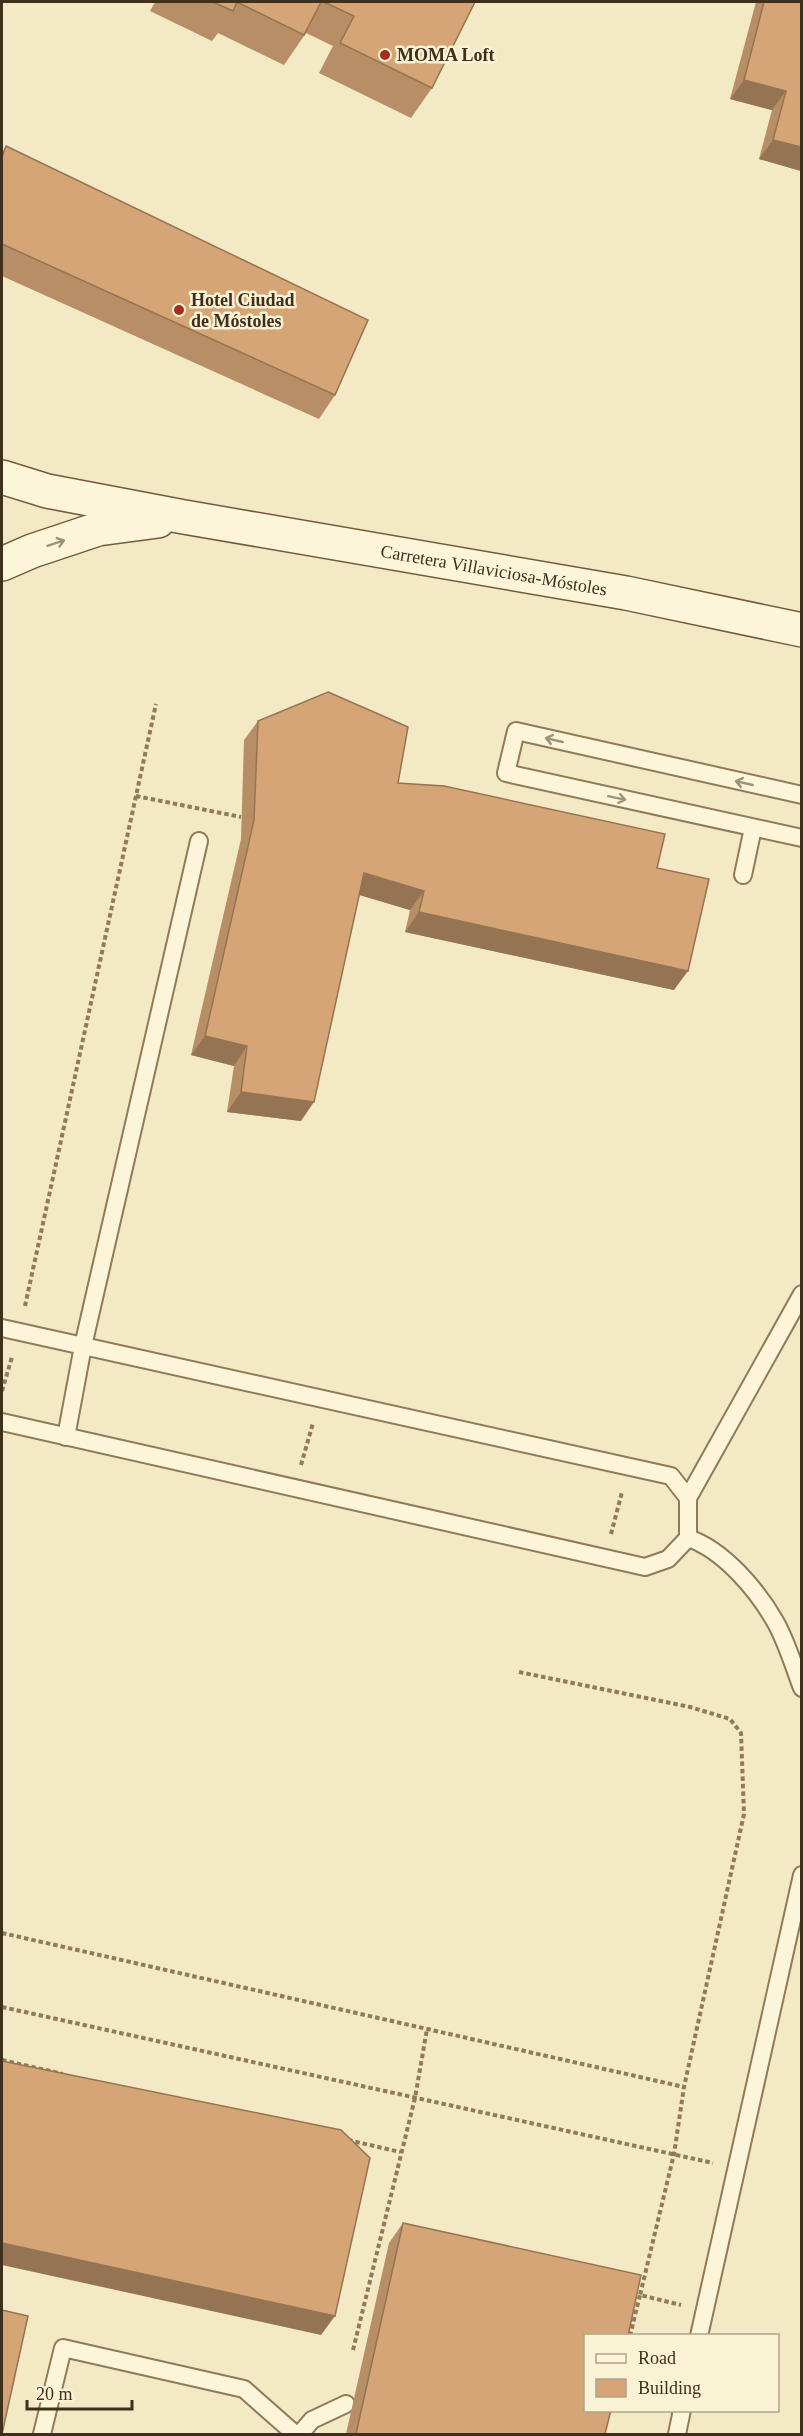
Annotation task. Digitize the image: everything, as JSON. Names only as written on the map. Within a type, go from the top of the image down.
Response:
[{"type":"main road","name":"Carretera Villaviciosa-Móstoles","points":[[2,477],[47,491],[184,517],[626,593],[801,630]]},
{"type":"main road","points":[[2,564],[32,551],[98,529],[184,517]]},
{"type":"lane","points":[[801,795],[516,732],[507,773],[801,838]]},
{"type":"lane","points":[[743,875],[753,828]]},
{"type":"lane","points":[[66,1437],[83,1347],[200,841]]},
{"type":"lane","points":[[2,1422],[645,1567],[668,1559],[688,1538],[688,1498],[801,1294]]},
{"type":"lane","points":[[2,1328],[671,1476],[688,1498]]},
{"type":"lane","points":[[688,1538],[700,1542],[741,1573],[776,1624],[801,1688]]},
{"type":"lane","points":[[699,2334],[801,1875]]},
{"type":"lane","points":[[42,2434],[63,2348],[244,2388],[295,2434]]},
{"type":"lane","points":[[300,2434],[312,2420],[346,2404]]},
{"type":"lane","points":[[677,2434],[682,2412]]},
{"type":"path","points":[[2,1391],[19,1332],[156,704]]},
{"type":"path","points":[[135,796],[241,818]]},
{"type":"path","points":[[295,1489],[319,1399]]},
{"type":"path","points":[[605,1558],[628,1467]]},
{"type":"path","points":[[519,1672],[690,1707],[730,1719],[741,1733],[744,1814],[684,2087],[674,2154],[630,2334]]},
{"type":"path","points":[[2,1933],[684,2087]]},
{"type":"path","points":[[2,2007],[721,2165]]},
{"type":"path","points":[[353,2350],[415,2098],[427,2029]]},
{"type":"path","points":[[2,2060],[70,2076]]},
{"type":"path","points":[[343,2139],[400,2152]]},
{"type":"path","points":[[640,2295],[687,2307]]},
{"type":"building","points":[[213,2],[237,2],[233,11]]},
{"type":"building","points":[[237,2],[321,2],[304,35]]},
{"type":"building","points":[[324,2],[475,2],[432,88],[340,43],[354,16]]},
{"type":"building","points":[[764,2],[801,2],[801,147],[773,140],[786,91],[744,80]]},
{"type":"building","name":"Hotel Ciudad de Móstoles","points":[[6,146],[368,320],[335,395],[2,244],[2,157]]},
{"type":"building","points":[[328,692],[408,727],[398,783],[444,786],[665,834],[657,868],[709,879],[688,971],[419,912],[424,891],[364,873],[314,1102],[241,1092],[247,1046],[205,1036],[254,820],[258,721]]},
{"type":"building","points":[[2,2061],[341,2130],[370,2158],[335,2316],[2,2243]]},
{"type":"building","points":[[403,2223],[641,2275],[628,2334],[584,2334],[584,2412],[610,2412],[605,2434],[356,2434]]},
{"type":"building","points":[[2,2310],[28,2316],[2,2434]]},
{"type":"place","name":"MOMA Loft","points":[[385,55]]},
{"type":"place","name":"Hotel Ciudad de Móstoles","points":[[179,310]]}]
